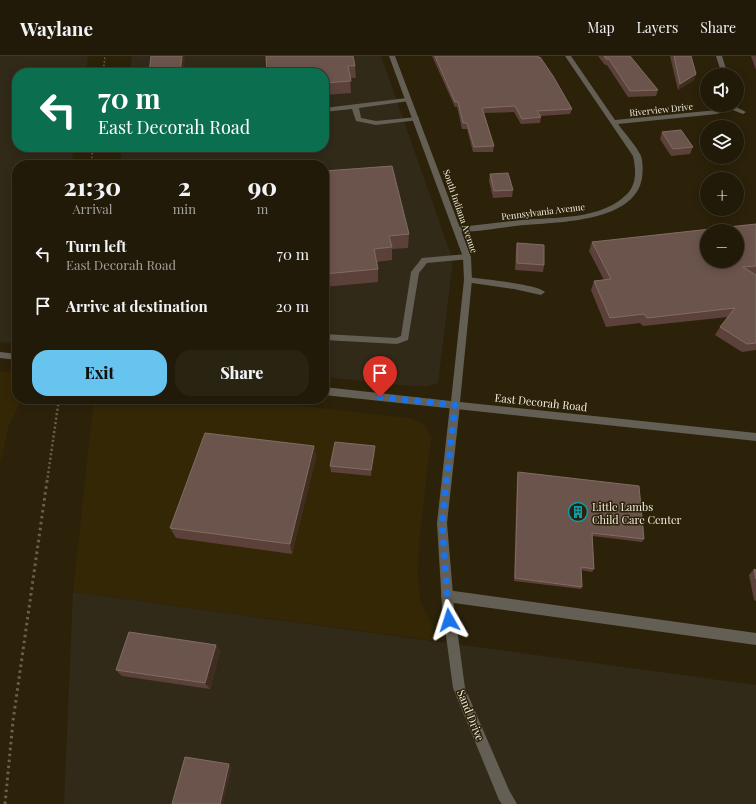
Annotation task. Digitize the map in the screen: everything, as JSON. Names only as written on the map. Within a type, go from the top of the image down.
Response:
[{"type":"street","name":"South Indiana Avenue","points":[[392,56],[407,100],[417,119],[467,257],[468,280],[455,405]]},
{"type":"street","name":"Pennsylvania Avenue","points":[[458,229],[573,218],[612,208],[626,200],[634,192],[641,169],[637,156],[568,56]]},
{"type":"street","points":[[719,56],[723,68]]},
{"type":"street","points":[[329,110],[407,100]]},
{"type":"street","points":[[354,107],[358,120],[376,123],[417,119]]},
{"type":"street","name":"Riverview Drive","points":[[613,122],[715,112]]},
{"type":"street","points":[[329,337],[397,341],[405,338],[415,272],[425,260],[467,257]]},
{"type":"street","points":[[468,280],[514,286],[540,292]]},
{"type":"street","points":[[0,355],[12,356]]},
{"type":"street","name":"East Decorah Road","points":[[329,392],[756,437]]},
{"type":"street","name":"Sand Drive","points":[[455,405],[442,523],[447,596],[459,688],[504,794],[510,804]]},
{"type":"street","points":[[447,596],[756,638]]},
{"type":"path","points":[[104,68],[106,56]]},
{"type":"path","points":[[5,804],[13,721],[58,404]]},
{"type":"shaded area","points":[[0,56],[88,56],[87,68],[12,68],[12,152],[73,152],[72,160],[12,160],[12,343],[0,342]]},
{"type":"shaded area","points":[[132,56],[381,56],[452,258],[452,269],[438,383],[428,386],[412,386],[329,378],[329,160],[121,160],[121,152],[329,152],[329,68],[131,68]]},
{"type":"shaded area","points":[[0,371],[12,372],[12,404],[20,404],[9,425],[0,464]]},
{"type":"shaded area","points":[[93,404],[284,404],[410,418],[425,425],[431,437],[419,543],[418,573],[420,601],[433,627],[437,641],[73,592]]},
{"type":"shaded area","points":[[73,592],[756,685],[756,804],[64,804]]},
{"type":"building","points":[[151,56],[182,56],[181,68],[150,68]]},
{"type":"building","points":[[266,56],[353,56],[355,66],[348,66],[351,81],[329,83],[329,68],[267,68]]},
{"type":"building","points":[[435,56],[538,56],[553,76],[572,109],[537,111],[541,117],[522,119],[515,106],[482,108],[494,146],[474,147],[467,123],[463,123],[458,102],[455,102]]},
{"type":"building","points":[[604,56],[630,56],[658,90],[630,91],[609,59],[606,59]]},
{"type":"building","points":[[674,56],[691,56],[696,74],[680,84]]},
{"type":"building","points":[[681,130],[693,147],[673,149],[662,132]]},
{"type":"building","points":[[392,166],[409,234],[389,236],[392,247],[374,249],[378,269],[329,274],[329,171]]},
{"type":"building","points":[[508,173],[513,190],[494,191],[490,174]]},
{"type":"building","points":[[756,224],[756,266],[744,267],[744,225]]},
{"type":"building","points":[[700,230],[700,268],[744,268],[756,275],[756,343],[747,344],[720,327],[735,308],[647,318],[644,314],[610,318],[594,281],[611,279],[592,242]]},
{"type":"building","points":[[517,243],[544,245],[544,265],[517,263]]},
{"type":"building","points":[[205,433],[314,446],[290,544],[170,528]]},
{"type":"building","points":[[335,442],[375,446],[371,470],[330,466]]},
{"type":"building","name":"Little Lambs Child Care Center","points":[[518,472],[639,486],[644,539],[592,533],[594,569],[581,567],[582,587],[515,578]]},
{"type":"building","points":[[129,632],[216,645],[205,683],[116,670]]},
{"type":"building","points":[[185,757],[229,764],[220,804],[172,804]]},
{"type":"place","name":"Little Lambs Child Care Center","points":[[578,512]]},
{"type":"route","points":[[380,397],[455,405],[442,523],[449,620]]}]
